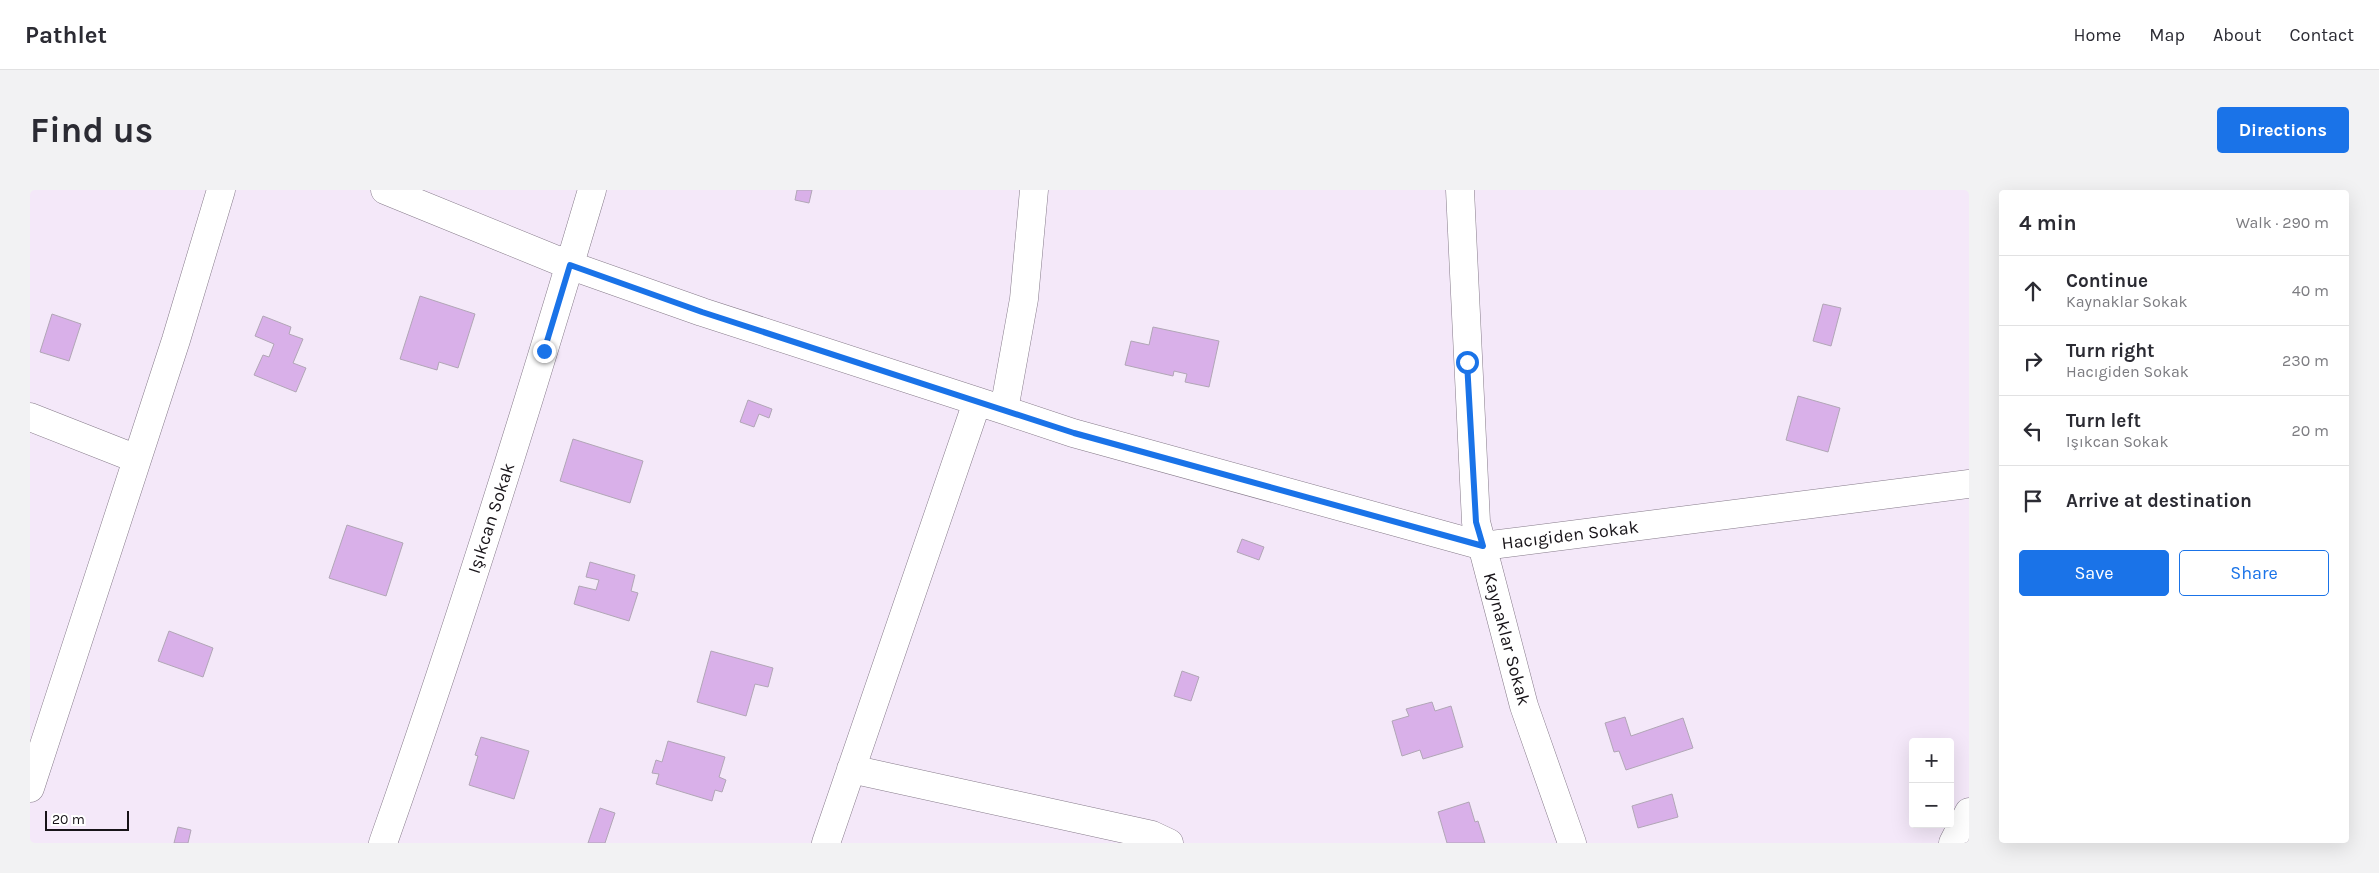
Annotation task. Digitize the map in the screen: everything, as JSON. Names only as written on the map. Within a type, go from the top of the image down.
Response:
[{"type":"street","points":[[30,788],[137,459],[221,190]]},
{"type":"street","name":"Hacıgiden Sokak","points":[[385,190],[570,265],[702,312],[977,402],[1074,433],[1483,546],[1969,484]]},
{"type":"street","name":"Işıkcan Sokak","points":[[382,843],[431,706],[592,190]]},
{"type":"street","points":[[1004,410],[1024,298],[1034,190]]},
{"type":"street","name":"Kaynaklar Sokak","points":[[1460,190],[1476,522],[1524,706],[1572,843]]},
{"type":"street","points":[[826,843],[977,402]]},
{"type":"street","points":[[30,417],[137,459]]},
{"type":"street","points":[[851,769],[1152,835],[1169,843]]},
{"type":"street","points":[[1953,843],[1969,812]]},
{"type":"building","points":[[797,190],[812,190],[809,203],[795,200]]},
{"type":"building","points":[[420,296],[475,314],[458,368],[439,362],[437,370],[400,359]]},
{"type":"building","points":[[1823,304],[1841,308],[1831,346],[1813,341]]},
{"type":"building","points":[[52,314],[81,324],[69,361],[40,352]]},
{"type":"building","points":[[263,316],[291,327],[289,334],[303,339],[293,363],[306,368],[296,392],[254,375],[263,355],[269,357],[274,344],[255,336]]},
{"type":"building","points":[[1153,327],[1219,341],[1209,387],[1185,382],[1187,374],[1174,371],[1173,376],[1125,365],[1131,341],[1149,345]]},
{"type":"building","points":[[1798,396],[1840,408],[1828,452],[1786,440]]},
{"type":"building","points":[[748,400],[772,409],[769,418],[759,414],[754,427],[740,422]]},
{"type":"building","points":[[573,439],[643,461],[630,503],[560,481]]},
{"type":"building","points":[[347,525],[403,543],[386,596],[329,578]]},
{"type":"building","points":[[1242,539],[1264,547],[1259,560],[1237,552]]},
{"type":"building","points":[[590,562],[635,575],[631,591],[638,593],[629,621],[574,604],[579,586],[596,590],[599,580],[586,577]]},
{"type":"building","points":[[169,631],[213,648],[203,677],[158,661]]},
{"type":"building","points":[[711,651],[773,668],[768,687],[755,684],[746,716],[697,702]]},
{"type":"building","points":[[1182,671],[1199,677],[1191,701],[1174,696]]},
{"type":"building","points":[[1432,702],[1435,711],[1451,706],[1463,747],[1423,759],[1420,750],[1402,756],[1392,721],[1409,716],[1406,709]]},
{"type":"building","points":[[1625,717],[1631,736],[1683,718],[1693,748],[1626,770],[1619,751],[1614,752],[1605,723]]},
{"type":"building","points":[[481,737],[529,751],[514,799],[469,785],[478,756],[475,755]]},
{"type":"building","points":[[668,741],[725,757],[719,777],[726,780],[722,792],[715,790],[712,801],[656,784],[659,774],[652,773],[656,760],[662,762]]},
{"type":"building","points":[[1672,794],[1678,817],[1638,828],[1632,806]]},
{"type":"building","points":[[1469,802],[1475,822],[1478,821],[1485,843],[1447,843],[1438,812]]},
{"type":"building","points":[[600,808],[615,813],[605,843],[588,843]]},
{"type":"building","points":[[178,827],[191,830],[188,843],[174,843]]},
{"type":"route","points":[[544,351],[570,265],[702,312],[1074,433],[1483,546],[1476,522],[1467,362]]}]
